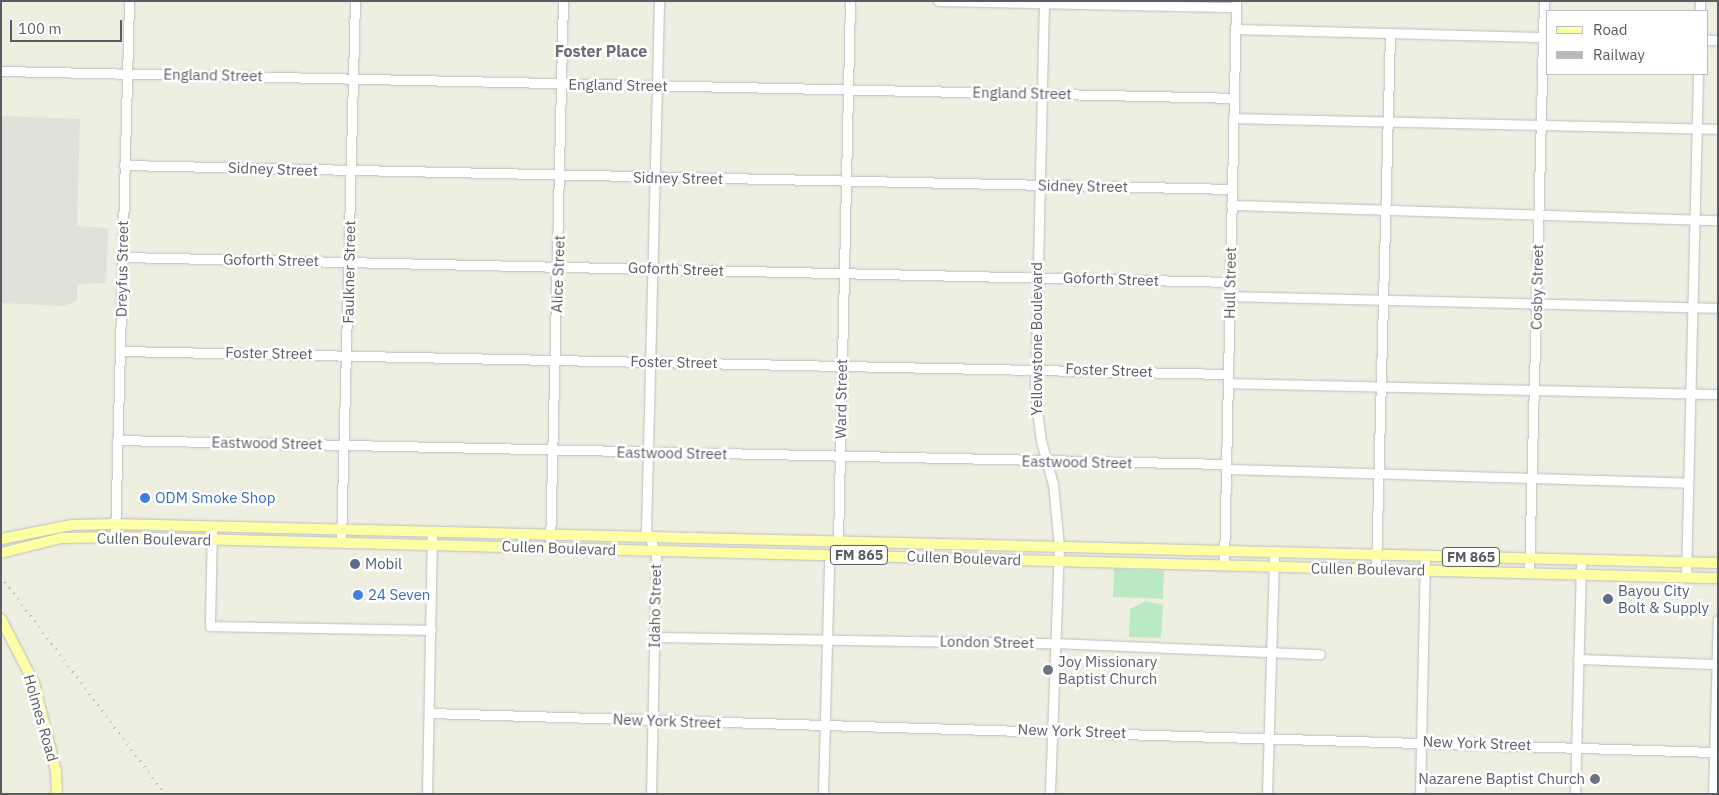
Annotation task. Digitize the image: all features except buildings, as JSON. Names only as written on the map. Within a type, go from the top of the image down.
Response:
[{"type":"main road","name":"Cullen Boulevard","points":[[1,539],[60,526],[115,524],[648,539],[1059,546],[1274,556],[1425,556],[1718,563]]},
{"type":"main road","points":[[60,526],[60,538]]},
{"type":"main road","name":"Cullen Boulevard","points":[[1,552],[60,538],[115,537],[1718,578]]},
{"type":"main road","points":[[742,540],[742,554]]},
{"type":"main road","points":[[941,545],[941,557]]},
{"type":"main road","name":"Holmes Road","points":[[1,619],[34,683],[56,771],[57,794]]},
{"type":"street","name":"Dreyfus Street","points":[[115,537],[128,1]]},
{"type":"street","name":"Faulkner Street","points":[[341,542],[348,354],[355,1]]},
{"type":"street","name":"Alice Street","points":[[550,547],[559,266],[563,1]]},
{"type":"street","points":[[648,539],[647,452],[652,177],[659,1]]},
{"type":"street","name":"Ward Street","points":[[823,794],[831,555],[838,542],[850,1]]},
{"type":"street","points":[[938,1],[1236,4]]},
{"type":"street","name":"Cosby Street","points":[[1529,572],[1541,124],[1546,37],[1544,1]]},
{"type":"street","name":"Yellowstone Boulevard","points":[[1044,2],[1035,368],[1037,421],[1048,462],[1059,546],[1050,794]]},
{"type":"street","name":"Hull Street","points":[[1224,565],[1236,4]]},
{"type":"street","points":[[1236,29],[1546,37]]},
{"type":"street","points":[[1376,568],[1383,211],[1390,34]]},
{"type":"street","name":"England Street","points":[[1,71],[1234,98]]},
{"type":"street","points":[[1686,577],[1688,394],[1698,75]]},
{"type":"street","points":[[1233,118],[1718,129]]},
{"type":"street","name":"Sidney Street","points":[[124,166],[1232,189]]},
{"type":"street","points":[[1231,204],[1383,211],[1718,220]]},
{"type":"street","name":"Goforth Street","points":[[122,257],[845,274],[1036,276],[1229,282]]},
{"type":"street","points":[[1230,296],[1718,308]]},
{"type":"street","name":"Foster Street","points":[[120,351],[1035,368],[1379,386],[1718,394]]},
{"type":"street","name":"Eastwood Street","points":[[118,440],[840,456],[1686,483]]},
{"type":"street","points":[[212,527],[210,626],[430,630]]},
{"type":"street","points":[[427,794],[432,532]]},
{"type":"street","name":"Idaho Street","points":[[648,539],[656,552],[651,794]]},
{"type":"street","points":[[1268,794],[1274,556]]},
{"type":"street","points":[[1420,794],[1425,556]]},
{"type":"street","points":[[1575,794],[1581,559]]},
{"type":"street","points":[[1713,794],[1718,620]]},
{"type":"street","name":"London Street","points":[[654,636],[1054,643],[1320,654]]},
{"type":"street","points":[[1578,659],[1716,664]]},
{"type":"street","name":"New York Street","points":[[430,713],[652,721],[1421,741],[1714,752]]},
{"type":"shaded area","points":[[1,116],[80,119],[77,226],[108,228],[106,283],[77,284],[77,300],[65,306],[1,303]]},
{"type":"green space","points":[[1114,569],[1164,571],[1163,599],[1113,597]]},
{"type":"green space","points":[[1145,601],[1163,605],[1161,638],[1129,637],[1130,609]]},
{"type":"railway","points":[[1,576],[165,794]]},
{"type":"place","name":"ODM Smoke Shop","points":[[145,498]]},
{"type":"place","name":"Mobil","points":[[355,564]]},
{"type":"place","name":"24 Seven","points":[[358,595]]},
{"type":"place","name":"Bayou City Bolt & Supply","points":[[1608,599]]},
{"type":"place","name":"Joy Missionary Baptist Church","points":[[1048,670]]},
{"type":"place","name":"Nazarene Baptist Church","points":[[1595,779]]},
{"type":"district","name":"Foster Place","points":[[601,51]]}]
